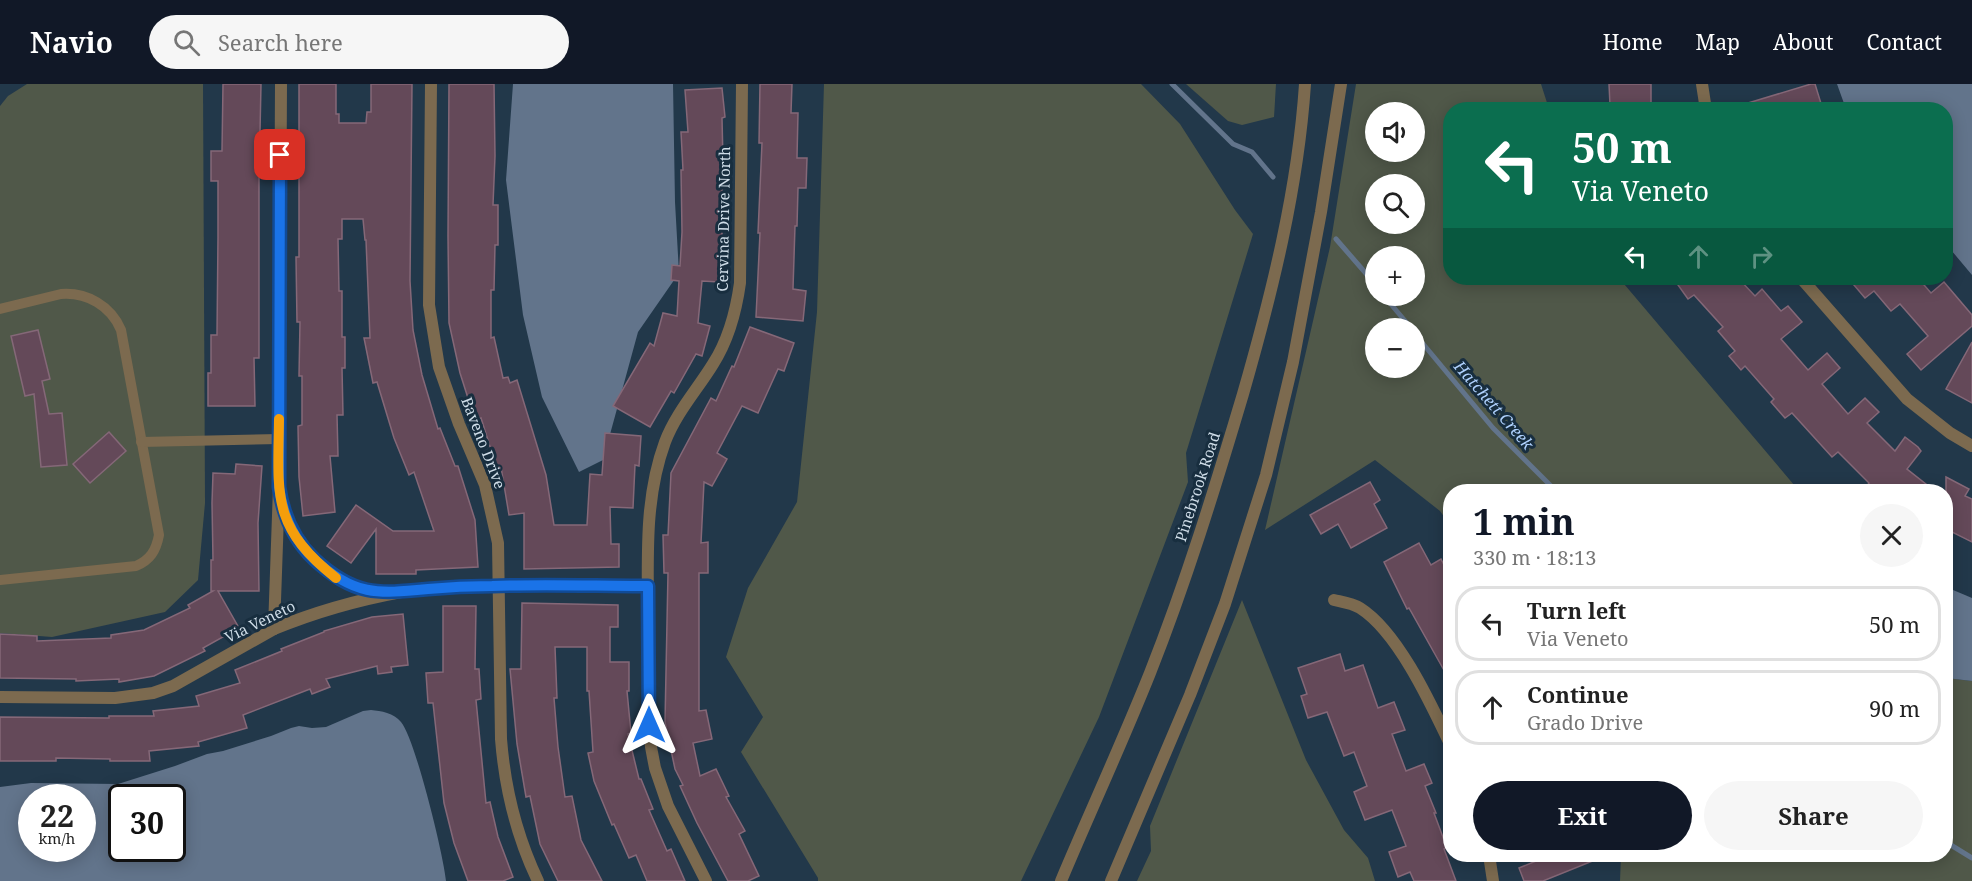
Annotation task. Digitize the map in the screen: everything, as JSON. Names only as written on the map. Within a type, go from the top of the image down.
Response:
[{"type":"street","points":[[274,629],[279,487],[281,84]]},
{"type":"street","name":"Baveno Drive","points":[[431,84],[429,305],[433,336],[439,367],[485,484],[498,543],[503,768],[517,829],[538,881]]},
{"type":"street","name":"Cervina Drive North","points":[[706,881],[668,806],[655,768],[651,747],[648,586],[650,506],[659,460],[674,422],[725,343],[737,304],[740,283],[741,84]]},
{"type":"street","name":"Pinebrook Road","points":[[1061,881],[1150,673],[1184,579],[1228,442],[1271,294],[1295,167],[1305,84]]},
{"type":"street","points":[[1111,881],[1198,675],[1225,604],[1266,475],[1293,362],[1321,212],[1341,84]]},
{"type":"street","points":[[1702,84],[1705,102]]},
{"type":"street","points":[[1808,285],[1907,399],[1950,433],[1972,446]]},
{"type":"street","points":[[279,487],[284,515],[291,530],[301,545],[323,567],[354,587],[384,593],[402,592]]},
{"type":"street","name":"Via Veneto","points":[[0,697],[115,698],[153,693],[173,686],[274,629],[320,612],[402,592],[499,585],[648,586]]},
{"type":"street","points":[[1334,600],[1358,607],[1371,617],[1387,635],[1421,685],[1443,730]]},
{"type":"street","points":[[1490,862],[1493,881]]},
{"type":"lane","points":[[0,309],[71,293],[90,299],[111,312],[116,318],[121,330],[159,528],[156,548],[148,559],[136,566],[0,579]]},
{"type":"lane","points":[[141,441],[279,439]]},
{"type":"green space","points":[[27,84],[203,84],[205,503],[198,580],[165,612],[52,637],[0,633],[0,106],[8,96]]},
{"type":"green space","points":[[824,84],[1141,84],[1180,124],[1253,234],[1186,453],[1188,482],[1099,717],[1021,881],[818,881],[741,752],[763,717],[726,657],[748,588],[797,502],[817,312]]},
{"type":"green space","points":[[1186,84],[1276,84],[1274,117],[1242,125],[1228,121]]},
{"type":"green space","points":[[1356,84],[1541,84],[1547,102],[1443,102],[1443,285],[1625,285],[1793,484],[1443,484],[1443,515],[1375,460],[1265,530],[1330,247]]},
{"type":"green space","points":[[1242,600],[1306,760],[1344,830],[1368,858],[1375,881],[1137,881],[1151,851],[1150,826]]},
{"type":"green space","points":[[1953,679],[1972,681],[1972,881],[1620,881],[1621,862],[1953,862]]},
{"type":"water","points":[[513,84],[673,84],[679,273],[638,332],[603,460],[579,472],[542,397],[523,315],[506,180]]},
{"type":"water","points":[[1837,84],[1972,84],[1972,275],[1953,252],[1953,102],[1843,102]]},
{"type":"water","points":[[1953,590],[1972,598],[1972,681],[1953,679]]},
{"type":"water","points":[[371,710],[391,715],[401,722],[414,750],[428,798],[446,881],[0,881],[0,787],[18,785],[18,862],[96,862],[96,784],[23,784],[31,783],[118,784],[291,728],[326,727],[363,711]]},
{"type":"building","points":[[223,84],[261,84],[259,358],[254,358],[255,406],[208,406],[211,335],[217,335],[218,181],[211,181],[211,151],[222,151]]},
{"type":"building","points":[[299,84],[336,84],[336,114],[339,114],[339,123],[366,123],[367,112],[371,112],[371,84],[412,84],[410,281],[413,330],[422,375],[438,429],[440,428],[455,466],[458,466],[475,520],[478,567],[416,570],[416,574],[376,574],[376,529],[351,563],[327,546],[356,505],[393,531],[434,531],[414,472],[409,475],[394,438],[377,382],[373,383],[364,338],[370,338],[363,219],[342,219],[342,239],[338,239],[339,291],[342,291],[345,368],[342,368],[343,415],[337,415],[338,456],[330,456],[335,512],[303,516],[299,477],[298,426],[302,425],[302,376],[299,376],[300,322],[297,322],[296,257],[299,257]]},
{"type":"building","points":[[449,84],[494,84],[493,205],[498,205],[498,245],[495,245],[494,290],[491,290],[491,338],[494,337],[503,378],[508,377],[510,383],[517,380],[546,475],[554,525],[587,525],[590,474],[602,475],[605,433],[641,436],[639,466],[635,465],[633,508],[610,507],[611,544],[619,544],[619,567],[524,569],[524,513],[509,515],[501,467],[497,469],[481,418],[475,420],[460,373],[449,323]]},
{"type":"building","points":[[760,84],[792,84],[791,113],[798,113],[797,158],[807,158],[806,188],[798,188],[793,289],[806,291],[803,321],[756,317],[762,143],[759,143]]},
{"type":"building","points":[[1609,84],[1651,84],[1651,102],[1610,102]]},
{"type":"building","points":[[1815,84],[1821,102],[1751,102]]},
{"type":"building","points":[[722,88],[725,117],[722,118],[722,252],[719,282],[702,281],[698,323],[710,326],[702,356],[696,354],[674,393],[671,391],[650,427],[613,406],[650,343],[654,346],[663,313],[677,316],[679,281],[671,280],[672,265],[680,266],[681,170],[683,170],[681,132],[688,132],[685,90]]},
{"type":"building","points":[[1678,285],[1745,285],[1755,296],[1762,289],[1781,311],[1788,306],[1802,322],[1781,339],[1808,370],[1827,353],[1840,368],[1822,384],[1848,414],[1865,398],[1879,412],[1867,423],[1895,451],[1905,437],[1918,447],[1921,451],[1907,469],[1926,484],[1868,484],[1838,452],[1832,457],[1792,413],[1785,418],[1771,402],[1774,399],[1745,366],[1741,370],[1729,356],[1735,351],[1718,331],[1723,327],[1694,295],[1688,299]]},
{"type":"building","points":[[1854,285],[1924,285],[1931,293],[1940,285],[1947,285],[1972,315],[1972,326],[1921,370],[1907,354],[1928,336],[1900,304],[1891,311],[1874,291],[1865,298]]},
{"type":"building","points":[[750,327],[794,343],[784,371],[778,369],[758,413],[742,406],[717,453],[727,459],[712,486],[704,482],[701,543],[708,542],[708,573],[699,573],[699,711],[706,710],[712,739],[693,743],[700,776],[716,769],[729,796],[726,797],[745,831],[739,834],[759,876],[748,881],[728,881],[680,786],[683,785],[675,769],[665,722],[668,573],[664,573],[663,535],[668,535],[671,473],[711,398],[716,401],[732,366],[734,367]]},
{"type":"building","points":[[38,330],[50,379],[42,381],[49,414],[62,413],[67,465],[41,467],[34,394],[25,396],[11,336]]},
{"type":"building","points":[[1972,342],[1972,403],[1946,389]]},
{"type":"building","points":[[109,432],[126,451],[90,483],[73,464]]},
{"type":"building","points":[[236,464],[262,466],[258,523],[259,591],[218,591],[239,628],[203,648],[205,651],[154,676],[119,682],[119,679],[76,681],[76,679],[0,678],[0,634],[37,636],[37,641],[111,638],[111,635],[144,630],[190,608],[188,605],[213,591],[211,591],[211,560],[213,560],[213,473],[235,474]]},
{"type":"building","points":[[1946,477],[1969,489],[1965,496],[1972,499],[1972,542],[1953,532],[1953,484],[1946,484]]},
{"type":"building","points":[[1370,482],[1380,500],[1374,504],[1387,528],[1351,548],[1338,524],[1321,534],[1310,515]]},
{"type":"building","points":[[1419,543],[1431,565],[1441,559],[1443,563],[1443,669],[1409,608],[1407,609],[1384,562]]},
{"type":"building","points":[[522,603],[618,605],[618,627],[610,627],[610,662],[629,662],[629,691],[627,691],[631,733],[628,734],[639,779],[641,779],[653,809],[649,810],[667,851],[671,849],[685,881],[647,881],[636,855],[629,858],[614,824],[612,825],[594,781],[588,753],[593,752],[589,691],[587,691],[587,647],[555,647],[557,698],[554,698],[565,797],[572,796],[581,840],[602,881],[558,881],[540,844],[530,796],[526,797],[517,744],[510,669],[521,669]]},
{"type":"building","points":[[443,606],[476,606],[475,669],[479,669],[481,699],[476,700],[486,803],[490,802],[498,837],[513,877],[503,881],[468,881],[454,843],[444,803],[433,703],[428,703],[426,673],[443,672]]},
{"type":"building","points":[[403,614],[408,665],[391,667],[392,672],[378,674],[377,666],[326,679],[330,687],[312,694],[310,689],[243,715],[247,728],[198,742],[199,746],[149,751],[150,761],[56,758],[56,761],[0,761],[0,717],[154,716],[153,711],[199,706],[196,696],[240,683],[235,670],[282,651],[281,649],[324,631],[372,617]]},
{"type":"building","points":[[1340,654],[1345,671],[1363,665],[1378,708],[1394,702],[1405,730],[1392,734],[1406,771],[1424,764],[1432,783],[1425,786],[1443,837],[1443,862],[1449,862],[1456,881],[1414,881],[1410,872],[1398,877],[1389,852],[1406,846],[1392,810],[1365,820],[1354,792],[1367,786],[1354,752],[1344,756],[1327,712],[1308,718],[1301,696],[1307,694],[1298,668]]},
{"type":"building","points":[[1534,862],[1590,862],[1543,881],[1524,881],[1519,868]]},
{"type":"waterway","name":"Hatchett Creek","points":[[1172,84],[1233,144],[1252,152],[1273,177]]},
{"type":"waterway","name":"Hatchett Creek","points":[[1336,239],[1365,272]]},
{"type":"waterway","name":"Hatchett Creek","points":[[1392,306],[1403,318]]},
{"type":"waterway","name":"Hatchett Creek","points":[[1425,346],[1493,428],[1549,484]]},
{"type":"waterway","name":"Hatchett Creek","points":[[1953,846],[1972,858]]},
{"type":"slow traffic","points":[[279,419],[279,487],[284,515],[301,545],[336,578]]},
{"type":"route","points":[[280,155],[279,487],[284,515],[291,530],[301,545],[323,567],[354,587],[369,591],[384,593],[499,585],[648,586],[649,725]]}]
